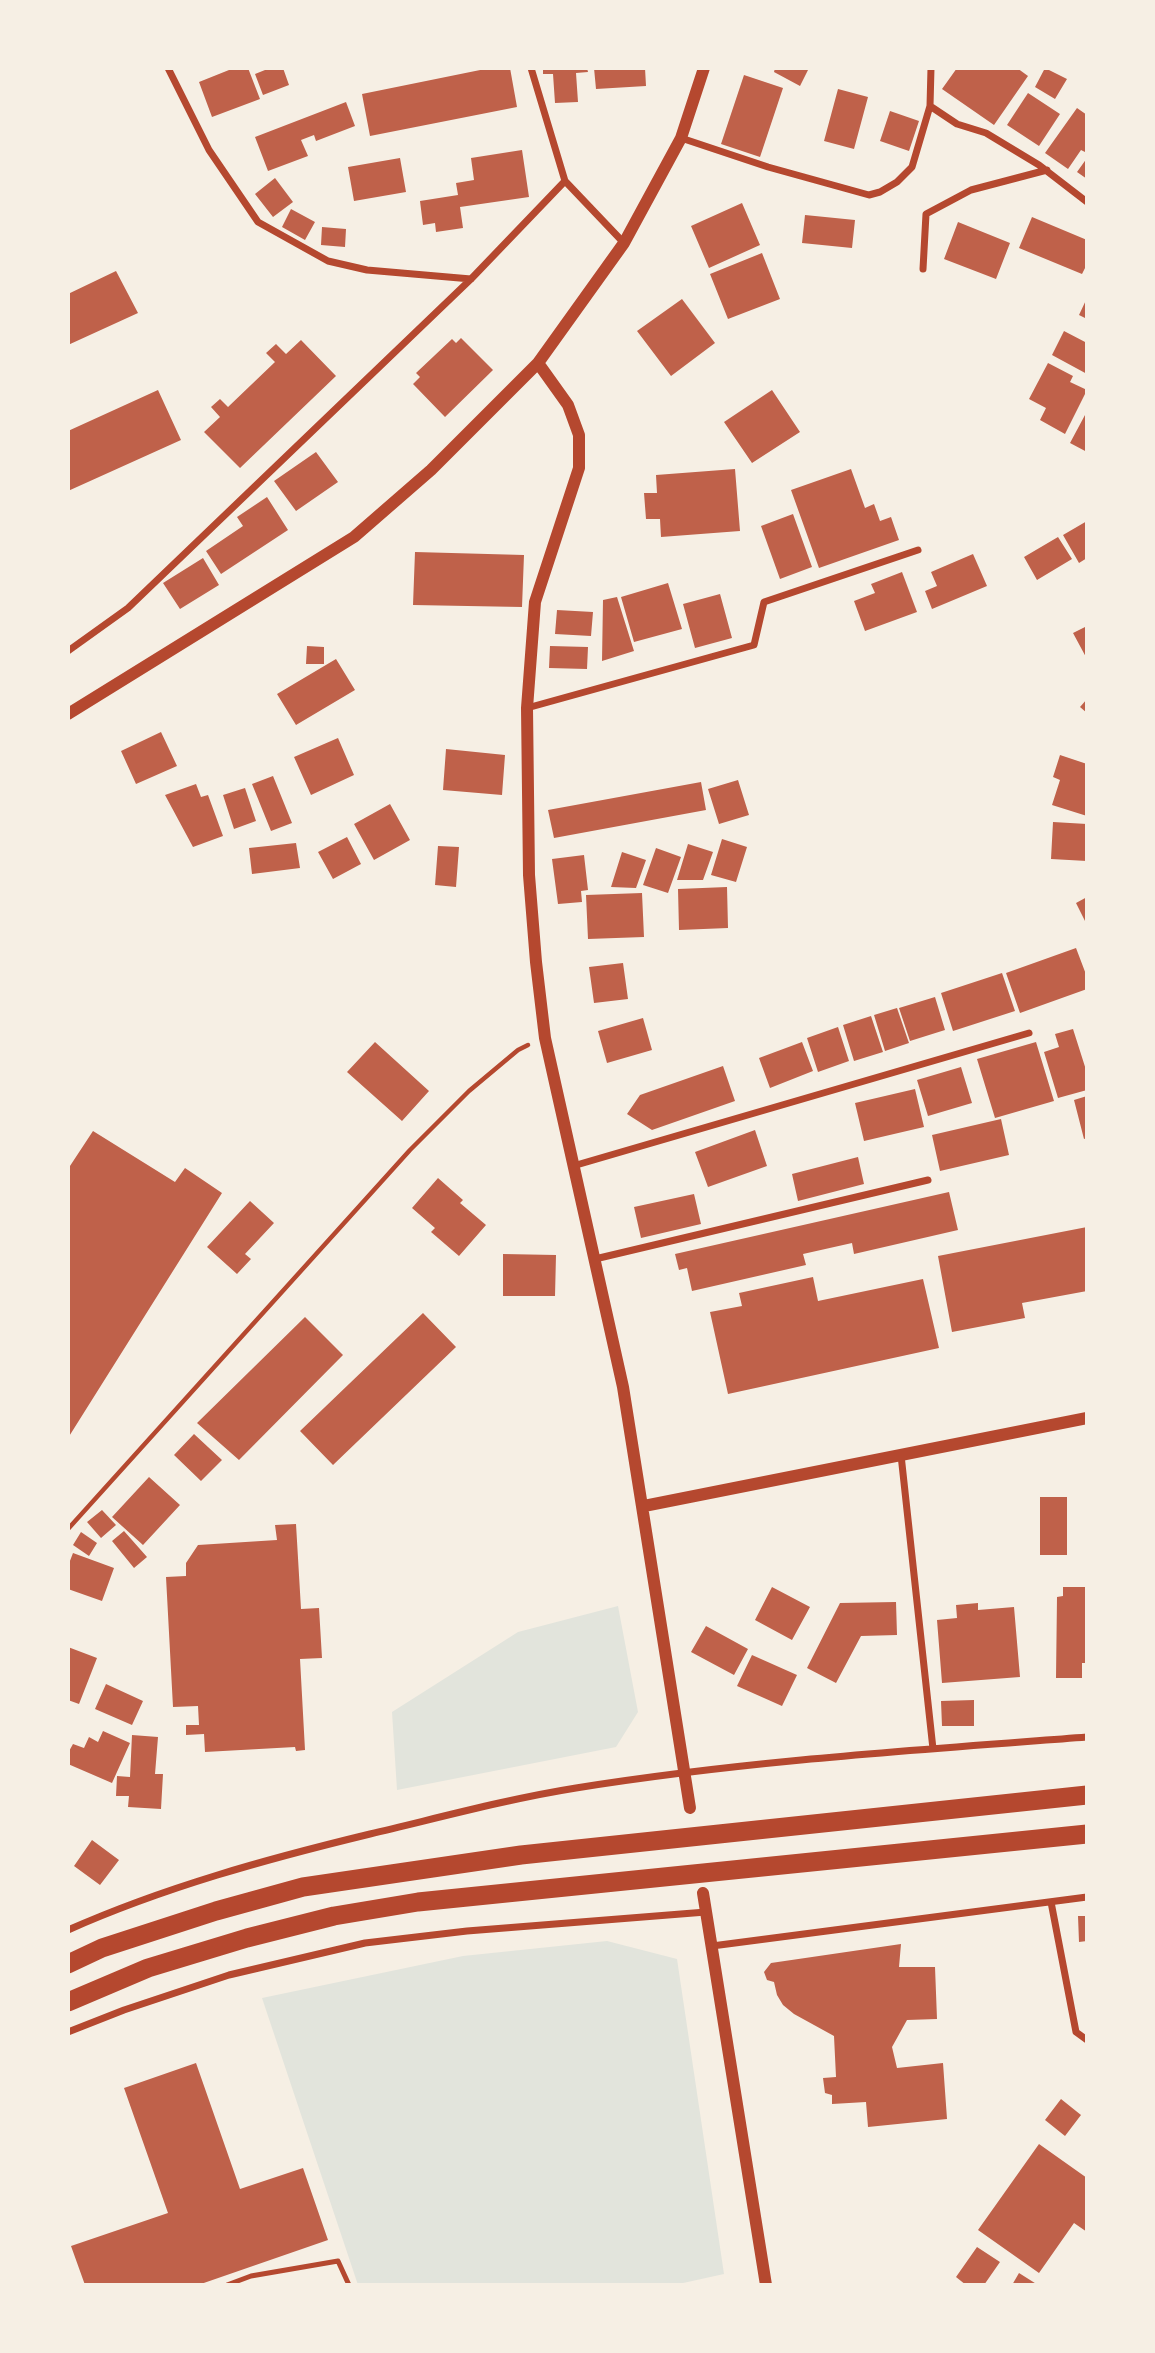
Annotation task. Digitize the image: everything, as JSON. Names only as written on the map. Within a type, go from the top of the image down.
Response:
[{"type":"highway","points":[[68,1964],[102,1948],[216,1911],[303,1887],[521,1855],[1087,1795]]},
{"type":"highway","points":[[68,2003],[148,1968],[247,1938],[334,1916],[432,1901],[1087,1834]]},
{"type":"street","points":[[168,68],[209,150],[258,222],[328,261],[367,270],[471,279]]},
{"type":"street","points":[[531,68],[565,181],[624,243]]},
{"type":"street","points":[[68,714],[354,537],[431,470],[538,363],[624,243],[681,138],[704,68]]},
{"type":"street","points":[[681,138],[768,167],[869,195],[880,192],[897,182],[912,167],[930,106],[931,68]]},
{"type":"street","points":[[930,106],[957,124],[986,133],[1046,170],[1087,202]]},
{"type":"street","points":[[923,269],[926,214],[971,190],[1046,170]]},
{"type":"street","points":[[68,651],[128,608],[471,279],[565,181]]},
{"type":"street","points":[[538,363],[568,405],[579,435],[579,468],[535,602],[527,708],[529,875],[545,1038],[623,1387],[690,1808]]},
{"type":"street","points":[[527,708],[754,645],[764,603],[918,550]]},
{"type":"street","points":[[573,1167],[1028,1033]]},
{"type":"street","points":[[595,1259],[928,1180]]},
{"type":"street","points":[[643,1506],[1087,1418]]},
{"type":"street","points":[[901,1455],[933,1749]]},
{"type":"street","points":[[68,1930],[137,1901],[225,1872],[507,1801],[573,1788],[685,1773],[1087,1737]]},
{"type":"street","points":[[703,1892],[763,2284]]},
{"type":"street","points":[[712,1946],[1087,1897]]},
{"type":"street","points":[[1051,1902],[1076,2032],[1087,2040]]},
{"type":"street","points":[[68,2032],[229,1975],[365,1943],[467,1931],[706,1912]]},
{"type":"lane","points":[[227,2285],[251,2276],[338,2261],[349,2285]]},
{"type":"path","points":[[68,1529],[410,1150],[498,1066],[518,1050],[545,1038]]},
{"type":"shaded area","points":[[618,1606],[638,1712],[616,1747],[397,1790],[392,1712],[518,1632]]},
{"type":"shaded area","points":[[607,1941],[677,1959],[724,2274],[674,2285],[358,2285],[262,1998],[463,1956]]},
{"type":"building","points":[[234,68],[248,68],[260,99],[212,117],[199,82]]},
{"type":"building","points":[[270,68],[283,68],[289,85],[263,95],[255,74]]},
{"type":"building","points":[[490,68],[510,68],[517,107],[370,136],[362,94]]},
{"type":"building","points":[[543,68],[587,68],[588,72],[576,73],[578,102],[555,103],[553,74],[543,74]]},
{"type":"building","points":[[594,68],[645,68],[646,86],[596,89]]},
{"type":"building","points":[[775,68],[809,68],[800,86],[774,72]]},
{"type":"building","points":[[957,68],[1017,68],[1028,76],[994,125],[942,89]]},
{"type":"building","points":[[1045,68],[1067,79],[1055,99],[1035,87]]},
{"type":"building","points":[[744,75],[783,88],[760,157],[721,144]]},
{"type":"building","points":[[838,89],[868,97],[854,149],[824,141]]},
{"type":"building","points":[[1028,93],[1060,114],[1039,146],[1007,125]]},
{"type":"building","points":[[346,102],[355,126],[316,141],[314,135],[301,140],[308,156],[268,171],[255,137]]},
{"type":"building","points":[[1077,108],[1087,115],[1087,153],[1081,150],[1068,169],[1045,153]]},
{"type":"building","points":[[890,111],[919,121],[909,151],[880,141]]},
{"type":"building","points":[[522,150],[529,197],[460,207],[463,228],[436,232],[435,223],[423,225],[420,201],[458,195],[456,183],[474,180],[471,158]]},
{"type":"building","points":[[400,158],[406,192],[354,201],[348,167]]},
{"type":"building","points":[[1087,158],[1087,179],[1077,172]]},
{"type":"building","points":[[275,178],[293,202],[273,217],[255,194]]},
{"type":"building","points":[[742,203],[760,245],[709,268],[691,226]]},
{"type":"building","points":[[291,209],[315,222],[305,240],[282,227]]},
{"type":"building","points":[[805,215],[855,220],[852,248],[802,243]]},
{"type":"building","points":[[1032,217],[1087,240],[1087,264],[1082,274],[1019,248]]},
{"type":"building","points":[[958,222],[1010,243],[996,279],[944,259]]},
{"type":"building","points":[[322,227],[346,229],[345,247],[321,245]]},
{"type":"building","points":[[762,253],[780,299],[728,319],[710,274]]},
{"type":"building","points":[[116,271],[138,313],[68,345],[68,294]]},
{"type":"building","points":[[1087,298],[1087,319],[1079,315]]},
{"type":"building","points":[[682,299],[715,343],[671,376],[637,331]]},
{"type":"building","points":[[1064,331],[1087,343],[1087,374],[1052,355]]},
{"type":"building","points":[[461,338],[493,370],[445,417],[413,384],[420,377],[416,373],[452,339],[456,343]]},
{"type":"building","points":[[301,340],[336,376],[240,468],[204,432],[220,417],[211,407],[220,399],[228,407],[275,362],[266,353],[276,344],[286,354]]},
{"type":"building","points":[[1048,363],[1073,376],[1070,382],[1087,390],[1065,434],[1040,420],[1046,408],[1029,399]]},
{"type":"building","points":[[158,390],[181,440],[68,491],[68,431]]},
{"type":"building","points":[[772,390],[800,432],[752,463],[724,422]]},
{"type":"building","points":[[1085,415],[1087,416],[1087,452],[1070,443]]},
{"type":"building","points":[[316,452],[338,482],[296,511],[274,481]]},
{"type":"building","points":[[735,469],[740,531],[661,537],[660,519],[646,519],[644,493],[657,493],[656,475]]},
{"type":"building","points":[[851,469],[865,508],[874,504],[880,521],[891,517],[899,540],[819,568],[791,490]]},
{"type":"building","points":[[267,497],[288,530],[221,574],[206,551],[243,526],[237,517]]},
{"type":"building","points":[[793,514],[812,567],[780,579],[761,526]]},
{"type":"building","points":[[1087,521],[1087,558],[1079,563],[1063,535]]},
{"type":"building","points":[[1058,537],[1072,559],[1037,580],[1024,557]]},
{"type":"building","points":[[415,552],[524,555],[522,607],[413,605]]},
{"type":"building","points":[[973,554],[987,586],[932,609],[925,591],[937,586],[931,572]]},
{"type":"building","points":[[203,558],[219,585],[180,609],[163,583]]},
{"type":"building","points":[[902,572],[917,612],[865,631],[854,601],[875,593],[871,584]]},
{"type":"building","points":[[668,583],[682,629],[634,642],[621,597]]},
{"type":"building","points":[[720,594],[732,638],[695,648],[683,604]]},
{"type":"building","points":[[617,597],[634,651],[602,661],[603,600]]},
{"type":"building","points":[[557,610],[593,612],[591,636],[555,634]]},
{"type":"building","points":[[1087,626],[1087,659],[1073,633]]},
{"type":"building","points":[[307,646],[324,647],[324,664],[306,664]]},
{"type":"building","points":[[550,646],[588,647],[587,669],[549,668]]},
{"type":"building","points":[[336,659],[355,690],[296,725],[277,694]]},
{"type":"building","points":[[1087,699],[1087,713],[1080,707]]},
{"type":"building","points":[[161,732],[177,766],[136,784],[121,751]]},
{"type":"building","points":[[338,738],[354,775],[311,795],[294,757]]},
{"type":"building","points":[[446,749],[505,755],[502,795],[443,790]]},
{"type":"building","points":[[1060,755],[1087,764],[1087,816],[1052,805],[1060,780],[1053,777]]},
{"type":"building","points":[[273,776],[292,823],[271,831],[252,784]]},
{"type":"building","points":[[738,780],[749,815],[719,824],[708,789]]},
{"type":"building","points":[[701,782],[706,810],[554,838],[548,810]]},
{"type":"building","points":[[196,784],[201,797],[208,795],[223,836],[193,847],[165,795]]},
{"type":"building","points":[[245,788],[256,821],[234,829],[223,795]]},
{"type":"building","points":[[390,804],[410,840],[374,860],[354,824]]},
{"type":"building","points":[[1053,822],[1087,824],[1087,861],[1051,859]]},
{"type":"building","points":[[347,837],[361,864],[333,879],[318,852]]},
{"type":"building","points":[[722,839],[747,847],[736,882],[711,875]]},
{"type":"building","points":[[296,843],[300,868],[252,874],[249,848]]},
{"type":"building","points":[[688,844],[713,852],[703,880],[677,880]]},
{"type":"building","points":[[438,846],[459,847],[456,887],[435,885]]},
{"type":"building","points":[[656,848],[681,857],[668,893],[643,885]]},
{"type":"building","points":[[622,852],[646,860],[636,888],[611,887]]},
{"type":"building","points":[[584,855],[588,890],[581,891],[582,902],[558,904],[552,859]]},
{"type":"building","points":[[727,887],[728,928],[679,930],[678,889]]},
{"type":"building","points":[[642,893],[644,937],[588,939],[586,895]]},
{"type":"building","points":[[1087,897],[1087,925],[1076,903]]},
{"type":"building","points":[[1076,948],[1087,977],[1087,989],[1020,1013],[1006,973]]},
{"type":"building","points":[[623,963],[628,999],[594,1003],[589,967]]},
{"type":"building","points":[[1002,973],[1015,1011],[953,1031],[941,993]]},
{"type":"building","points":[[935,997],[945,1030],[910,1041],[899,1008]]},
{"type":"building","points":[[897,1008],[909,1043],[885,1051],[874,1015]]},
{"type":"building","points":[[871,1016],[883,1052],[854,1061],[843,1025]]},
{"type":"building","points":[[643,1018],[652,1050],[607,1063],[598,1031]]},
{"type":"building","points":[[838,1027],[849,1061],[818,1072],[807,1038]]},
{"type":"building","points":[[1073,1029],[1087,1073],[1087,1090],[1058,1098],[1044,1052],[1059,1047],[1055,1034]]},
{"type":"building","points":[[375,1042],[429,1091],[402,1121],[347,1072]]},
{"type":"building","points":[[802,1042],[813,1071],[770,1088],[759,1058]]},
{"type":"building","points":[[1036,1042],[1054,1101],[995,1118],[977,1059]]},
{"type":"building","points":[[723,1066],[735,1101],[652,1130],[627,1114],[640,1095]]},
{"type":"building","points":[[961,1067],[972,1103],[928,1116],[917,1080]]},
{"type":"building","points":[[915,1089],[924,1127],[864,1141],[855,1103]]},
{"type":"building","points":[[1087,1096],[1087,1138],[1084,1139],[1074,1100]]},
{"type":"building","points":[[1001,1119],[1009,1155],[940,1171],[932,1135]]},
{"type":"building","points":[[755,1130],[767,1166],[708,1187],[695,1152]]},
{"type":"building","points":[[93,1131],[175,1182],[185,1168],[222,1193],[68,1438],[68,1169]]},
{"type":"building","points":[[858,1157],[864,1184],[798,1201],[792,1174]]},
{"type":"building","points":[[438,1178],[463,1200],[460,1203],[486,1225],[459,1256],[431,1232],[435,1228],[412,1208]]},
{"type":"building","points":[[949,1192],[958,1230],[854,1254],[852,1243],[803,1254],[806,1265],[692,1291],[687,1268],[679,1270],[675,1254]]},
{"type":"building","points":[[694,1194],[701,1224],[641,1238],[634,1207]]},
{"type":"building","points":[[250,1201],[274,1223],[245,1254],[251,1259],[237,1274],[207,1247]]},
{"type":"building","points":[[1087,1227],[1087,1291],[1022,1303],[1025,1318],[952,1332],[938,1256]]},
{"type":"building","points":[[503,1254],[556,1255],[555,1296],[503,1296]]},
{"type":"building","points":[[813,1277],[818,1301],[923,1279],[939,1348],[728,1394],[710,1312],[742,1306],[739,1293]]},
{"type":"building","points":[[423,1313],[456,1347],[333,1465],[300,1431]]},
{"type":"building","points":[[305,1317],[343,1355],[239,1460],[197,1423]]},
{"type":"building","points":[[194,1434],[222,1460],[201,1481],[174,1455]]},
{"type":"building","points":[[149,1477],[180,1505],[143,1545],[112,1517]]},
{"type":"building","points":[[1040,1497],[1067,1497],[1067,1555],[1040,1555]]},
{"type":"building","points":[[102,1510],[116,1525],[101,1538],[87,1522]]},
{"type":"building","points":[[296,1524],[301,1609],[319,1608],[322,1658],[300,1659],[305,1750],[296,1751],[295,1747],[205,1752],[204,1734],[186,1735],[186,1725],[199,1725],[198,1706],[173,1707],[166,1577],[186,1576],[186,1563],[198,1545],[277,1540],[275,1525]]},
{"type":"building","points":[[124,1531],[147,1557],[134,1568],[112,1541]]},
{"type":"building","points":[[81,1532],[97,1543],[89,1556],[73,1545]]},
{"type":"building","points":[[73,1553],[114,1568],[102,1601],[68,1589],[68,1566]]},
{"type":"building","points":[[772,1587],[810,1607],[792,1640],[755,1620]]},
{"type":"building","points":[[1063,1587],[1087,1587],[1087,1663],[1082,1663],[1082,1678],[1056,1678],[1057,1597],[1063,1596]]},
{"type":"building","points":[[896,1602],[897,1635],[861,1636],[836,1683],[807,1668],[840,1603]]},
{"type":"building","points":[[978,1603],[978,1610],[1014,1607],[1020,1677],[942,1683],[937,1620],[957,1618],[956,1605]]},
{"type":"building","points":[[706,1626],[748,1649],[734,1675],[691,1652]]},
{"type":"building","points":[[68,1647],[97,1658],[79,1704],[68,1700]]},
{"type":"building","points":[[752,1655],[797,1675],[782,1706],[737,1686]]},
{"type":"building","points":[[106,1684],[143,1701],[132,1725],[95,1709]]},
{"type":"building","points":[[974,1700],[974,1726],[942,1726],[941,1701]]},
{"type":"building","points":[[103,1731],[130,1743],[112,1783],[68,1764],[68,1753],[73,1744],[84,1748],[89,1737],[98,1742]]},
{"type":"building","points":[[132,1735],[158,1737],[155,1774],[163,1774],[161,1809],[128,1807],[129,1796],[116,1796],[117,1776],[130,1777]]},
{"type":"building","points":[[92,1840],[119,1860],[100,1885],[74,1866]]},
{"type":"building","points":[[1078,1916],[1087,1916],[1087,1941],[1079,1942]]},
{"type":"building","points":[[901,1944],[899,1967],[935,1967],[937,2019],[907,2020],[892,2047],[897,2068],[943,2063],[947,2119],[868,2127],[866,2102],[832,2104],[832,2095],[825,2093],[823,2078],[836,2077],[834,2036],[783,2005],[774,1982],[767,1980],[764,1972],[771,1963]]},
{"type":"building","points":[[196,2063],[240,2189],[303,2168],[328,2240],[198,2285],[85,2285],[71,2246],[168,2213],[124,2088]]},
{"type":"building","points":[[1061,2099],[1081,2115],[1065,2136],[1045,2120]]},
{"type":"building","points":[[1039,2144],[1087,2178],[1087,2232],[1074,2223],[1039,2273],[978,2230]]},
{"type":"building","points":[[977,2247],[1000,2262],[984,2285],[966,2285],[956,2277]]},
{"type":"building","points":[[1019,2273],[1038,2285],[1012,2285]]}]
